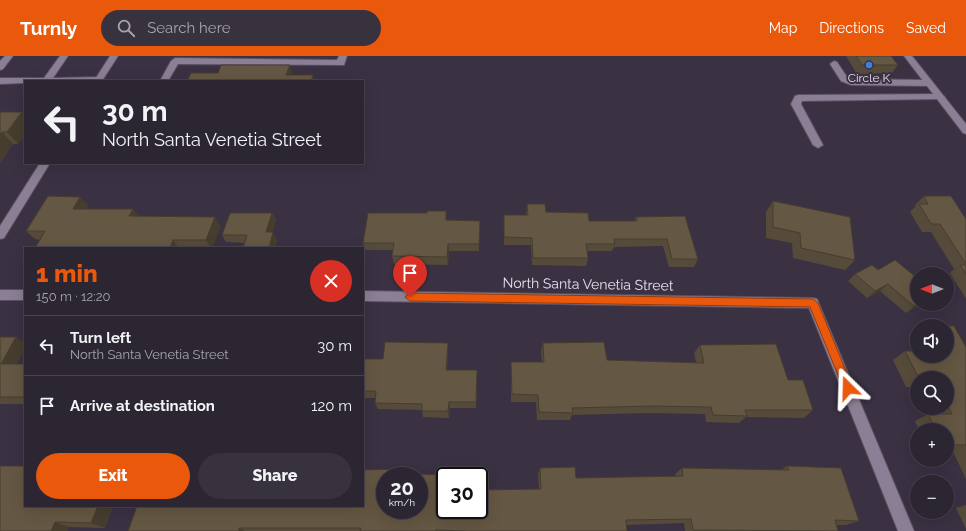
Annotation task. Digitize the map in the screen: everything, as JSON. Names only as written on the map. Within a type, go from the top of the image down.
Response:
[{"type":"street","points":[[0,67],[9,56]]},
{"type":"street","points":[[47,80],[64,56]]},
{"type":"street","points":[[98,80],[114,56]]},
{"type":"street","points":[[165,80],[177,58],[341,63],[342,56]]},
{"type":"street","points":[[908,56],[966,131]]},
{"type":"street","points":[[834,64],[844,79],[851,82],[929,83]]},
{"type":"street","points":[[0,81],[24,81]]},
{"type":"street","points":[[818,145],[796,104],[798,98],[940,97]]},
{"type":"street","points":[[0,235],[44,164]]},
{"type":"street","points":[[0,295],[24,295]]},
{"type":"street","name":"North Santa Venetia Street","points":[[364,296],[813,303],[906,531]]},
{"type":"building","points":[[856,56],[891,56],[898,65],[862,65]]},
{"type":"building","points":[[221,65],[290,65],[286,75],[313,75],[311,80],[188,80],[191,73],[218,73]]},
{"type":"building","points":[[0,112],[22,112],[7,132],[2,132],[0,135]]},
{"type":"building","points":[[48,196],[80,197],[73,209],[133,209],[129,216],[215,217],[206,240],[173,240],[170,247],[36,247],[45,231],[26,231]]},
{"type":"building","points":[[924,196],[951,196],[966,219],[966,264],[940,224],[931,224],[919,204],[928,204]]},
{"type":"building","points":[[773,201],[850,217],[855,260],[801,248],[800,233],[773,227]]},
{"type":"building","points":[[527,204],[545,204],[546,212],[588,213],[589,221],[637,221],[636,217],[685,216],[698,259],[672,259],[667,239],[614,239],[615,244],[586,244],[588,258],[533,258],[532,238],[504,237],[504,215],[528,215]]},
{"type":"building","points":[[427,211],[446,211],[446,220],[480,221],[479,244],[448,244],[447,257],[392,256],[394,243],[363,243],[368,213],[427,213]]},
{"type":"building","points":[[230,213],[272,213],[266,232],[273,232],[269,247],[243,247],[247,235],[222,235]]},
{"type":"building","points":[[895,260],[910,272],[910,303],[888,284],[875,291],[855,274],[872,265],[878,270]]},
{"type":"building","points":[[960,265],[966,265],[966,274]]},
{"type":"building","points":[[954,326],[966,347],[966,445],[954,445],[954,423],[932,423],[928,415],[954,415],[954,371],[915,371],[911,363],[954,363]]},
{"type":"building","points":[[0,337],[16,337],[1,364],[24,364],[24,397],[0,397]]},
{"type":"building","points":[[385,342],[448,343],[446,370],[477,370],[476,402],[449,402],[448,411],[422,411],[422,404],[375,403],[376,391],[364,391],[364,359],[383,359]]},
{"type":"building","points":[[604,342],[607,360],[704,363],[700,345],[776,344],[788,380],[803,380],[813,410],[745,410],[747,416],[713,415],[711,407],[651,406],[572,408],[573,413],[539,412],[538,395],[512,394],[511,362],[544,362],[543,343]]},
{"type":"building","points":[[905,351],[910,351],[910,361]]},
{"type":"building","points":[[0,466],[24,466],[24,507],[98,507],[91,523],[55,522],[51,531],[0,531]]},
{"type":"building","points":[[787,466],[841,468],[859,521],[835,520],[838,531],[693,530],[691,519],[626,520],[627,531],[360,531],[361,528],[239,528],[239,531],[128,531],[137,507],[364,507],[364,470],[376,470],[376,519],[428,519],[428,474],[436,474],[436,519],[488,519],[488,490],[541,489],[540,468],[575,467],[576,478],[683,476],[682,468],[789,470]]},
{"type":"place","name":"Circle K","points":[[869,65]]},
{"type":"route","points":[[410,297],[813,303],[848,388]]}]
